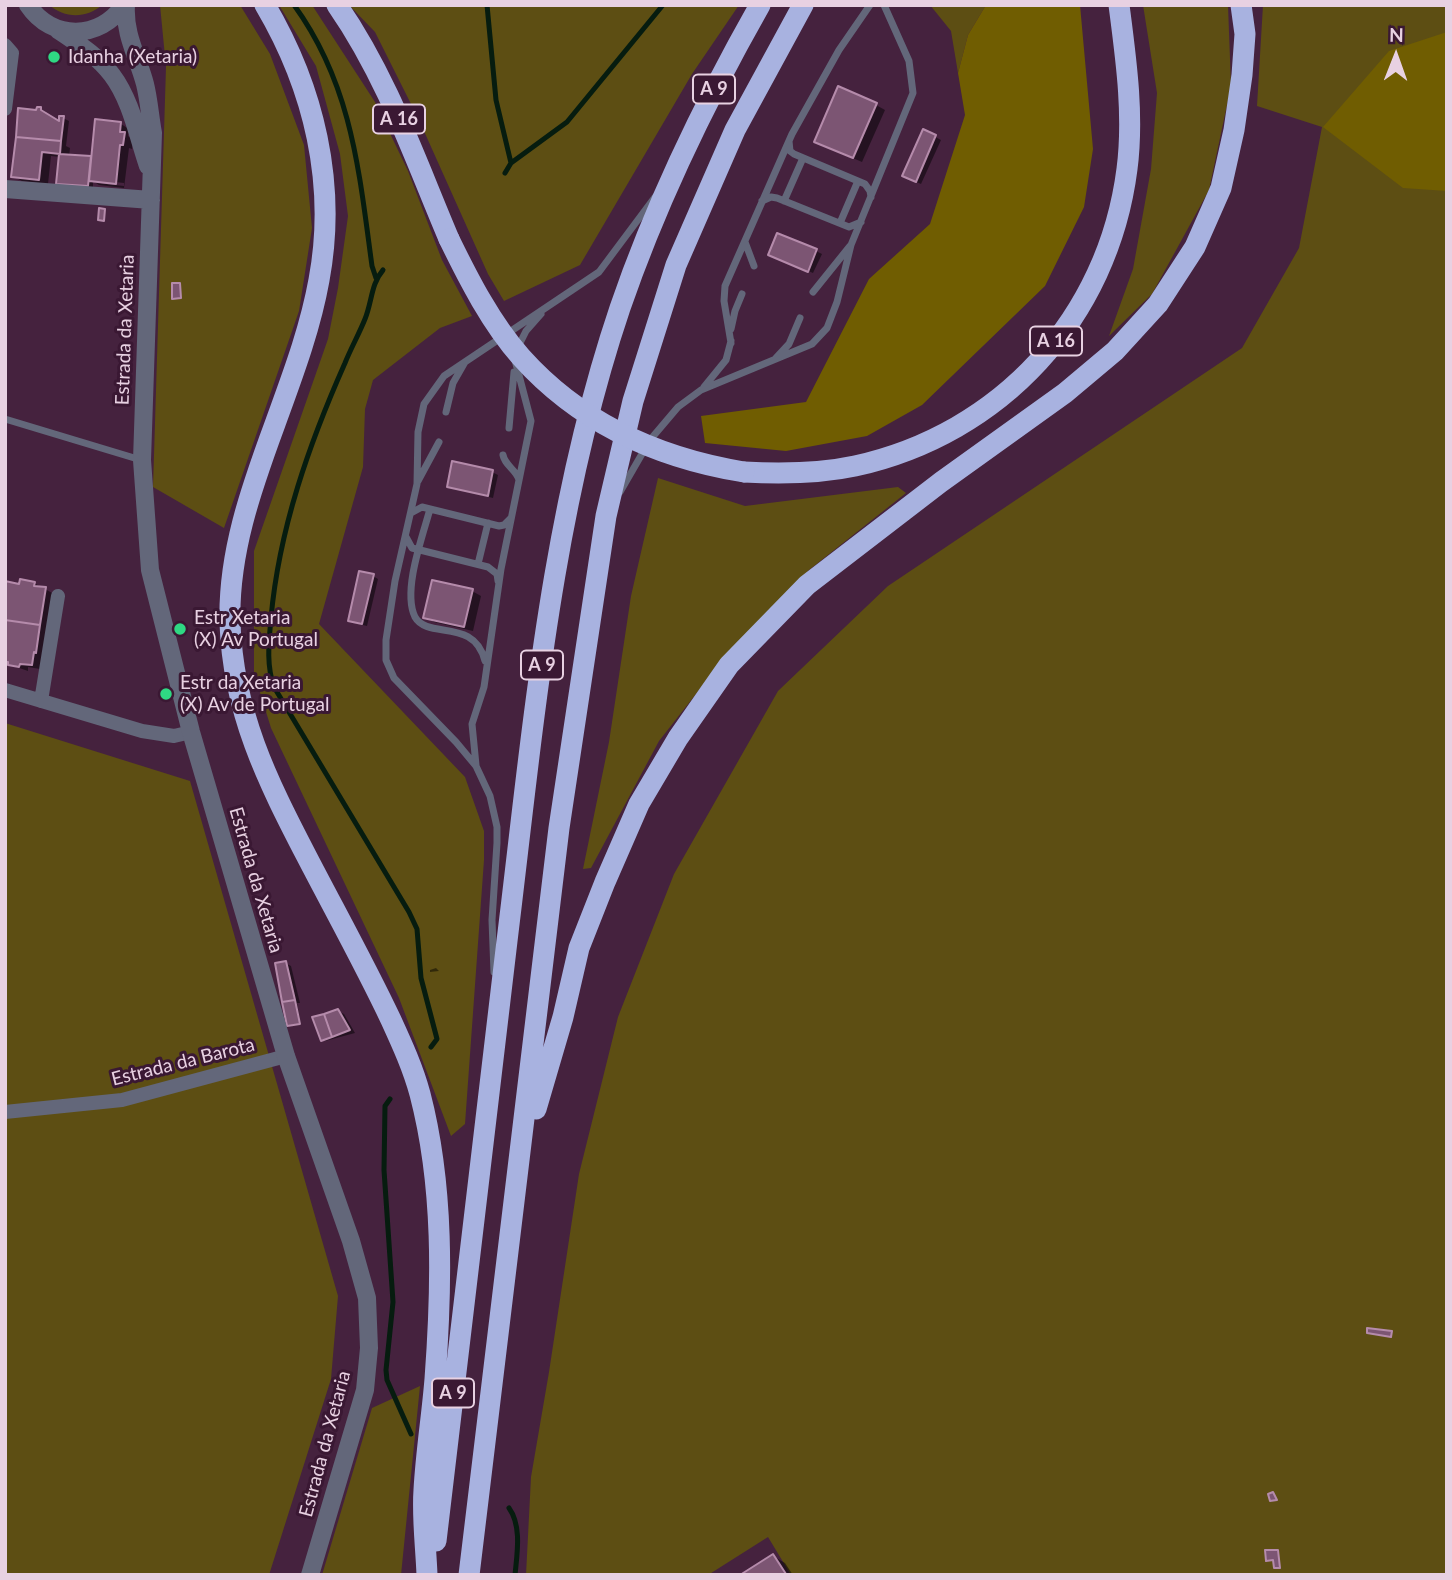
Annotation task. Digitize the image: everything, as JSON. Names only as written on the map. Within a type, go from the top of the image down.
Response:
[{"type":"highway","points":[[265,5],[297,65],[317,135],[325,207],[324,243],[320,279],[308,327],[252,486],[238,543],[230,590],[233,661],[239,697],[260,764],[407,1054],[428,1132],[436,1188],[439,1266],[435,1378],[424,1492],[429,1575]]},
{"type":"highway","name":"A 16","points":[[337,5],[387,89],[449,239],[480,299],[521,357],[576,407],[606,427],[638,443],[698,463],[744,472],[781,474],[830,470],[888,457],[956,428],[987,408],[1040,360],[1062,334],[1083,303],[1099,270],[1122,202],[1130,131],[1126,58],[1119,5]]},
{"type":"highway","name":"A 9","points":[[429,1575],[542,662],[565,519],[596,390],[620,310],[672,174],[728,61],[760,5]]},
{"type":"highway","name":"A 9","points":[[469,1575],[559,828],[606,516],[633,401],[676,265],[735,130],[803,5]]},
{"type":"highway","points":[[519,1168],[563,1017],[579,948],[639,804],[678,738],[729,665],[807,585],[941,481],[1065,393],[1115,351],[1158,304],[1195,247],[1221,188],[1234,130],[1242,75],[1245,34],[1241,5]]},
{"type":"street","points":[[58,30],[84,32],[97,29],[109,22],[125,5]]},
{"type":"street","name":"Estrada da Xetaria","points":[[125,5],[130,44],[145,86],[153,133],[142,460],[150,569],[191,732],[286,1055],[351,1241],[367,1298],[369,1348],[365,1390],[310,1575]]},
{"type":"street","name":"Estrada da Xetaria","points":[[28,6],[42,21],[97,59],[112,75],[130,112],[152,179]]},
{"type":"street","points":[[5,45],[12,53],[5,109]]},
{"type":"street","points":[[5,189],[151,200]]},
{"type":"street","points":[[40,701],[58,596]]},
{"type":"street","points":[[5,691],[142,731],[174,736],[191,732]]},
{"type":"street","name":"Estrada da Barota","points":[[5,1112],[122,1100],[286,1055]]},
{"type":"lane","points":[[731,343],[723,293],[745,238],[789,139],[839,50],[870,5]]},
{"type":"lane","points":[[701,390],[812,344],[821,335],[837,302],[851,245],[913,93],[909,61],[884,5]]},
{"type":"lane","points":[[789,139],[790,151],[858,181],[868,187],[871,197]]},
{"type":"lane","points":[[784,201],[803,158]]},
{"type":"lane","points":[[497,1026],[492,920],[498,860],[497,827],[490,796],[476,766],[394,678],[386,660],[386,640],[417,484],[416,443],[424,404],[444,376],[598,272],[672,174]]},
{"type":"lane","points":[[840,223],[858,181]]},
{"type":"lane","points":[[759,204],[771,197],[853,227],[861,222]]},
{"type":"lane","points":[[745,238],[745,246],[754,260],[754,266]]},
{"type":"lane","points":[[813,292],[851,245]]},
{"type":"lane","points":[[606,516],[650,440],[678,407],[701,390],[726,360],[731,343],[732,321],[742,294]]},
{"type":"lane","points":[[509,428],[519,342],[548,306]]},
{"type":"lane","points":[[769,363],[789,344],[800,318]]},
{"type":"lane","points":[[446,412],[453,383],[467,359]]},
{"type":"lane","points":[[476,766],[472,724],[481,697],[499,585],[531,421],[515,360]]},
{"type":"lane","points":[[5,419],[142,460]]},
{"type":"lane","points":[[417,484],[439,442]]},
{"type":"lane","points":[[503,455],[505,462],[516,471],[519,480]]},
{"type":"lane","points":[[411,514],[418,507],[504,525],[512,517]]},
{"type":"lane","points":[[430,509],[412,591],[415,617],[424,625],[468,636],[482,653],[486,668]]},
{"type":"lane","points":[[478,564],[488,523]]},
{"type":"lane","points":[[406,536],[409,546],[419,550],[494,569],[499,585]]},
{"type":"shaded area","points":[[49,5],[102,5],[89,13],[75,15],[61,12]]},
{"type":"shaded area","points":[[160,5],[240,5],[270,54],[304,145],[312,228],[299,311],[224,528],[153,487],[166,67]]},
{"type":"shaded area","points":[[279,5],[312,5],[375,102],[408,171],[442,260],[472,316],[440,328],[373,380],[365,409],[363,467],[319,624],[465,777],[484,831],[465,1124],[451,1136],[399,998],[271,728],[254,673],[254,551],[328,339],[348,216],[340,154],[316,66]]},
{"type":"shaded area","points":[[349,5],[739,5],[692,74],[580,265],[504,301],[488,274],[419,120],[375,32]]},
{"type":"shaded area","points":[[930,5],[986,5],[968,35],[958,73],[951,31]]},
{"type":"shaded area","points":[[986,5],[1080,5],[1093,149],[1084,207],[1045,286],[922,405],[867,436],[786,451],[705,443],[701,416],[806,402],[869,279],[930,224],[965,115],[958,73],[968,35]]},
{"type":"shaded area","points":[[1143,5],[1228,5],[1231,86],[1209,190],[1152,294],[1109,336],[1133,269],[1151,169],[1157,93]]},
{"type":"shaded area","points":[[1263,5],[1447,5],[1447,1575],[791,1575],[768,1537],[708,1575],[526,1575],[531,1477],[579,1174],[618,1017],[674,874],[778,691],[888,586],[1242,348],[1299,248],[1322,127],[1257,106]]},
{"type":"shaded area","points":[[1447,32],[1447,191],[1403,188],[1323,127],[1389,51]]},
{"type":"shaded area","points":[[658,478],[745,506],[898,487],[906,493],[809,570],[725,657],[659,741],[591,868],[583,869],[609,742],[631,596]]},
{"type":"shaded area","points":[[5,723],[190,781],[338,1296],[331,1379],[269,1575],[5,1575]]},
{"type":"shaded area","points":[[420,1386],[401,1575],[322,1575],[372,1408]]},
{"type":"building","points":[[838,86],[877,103],[853,158],[814,142]]},
{"type":"building","points":[[41,107],[41,110],[59,121],[59,116],[64,116],[61,141],[16,137],[18,108],[36,110]]},
{"type":"building","points":[[95,119],[121,122],[120,132],[125,132],[123,145],[120,145],[116,184],[89,181]]},
{"type":"building","points":[[923,129],[936,135],[916,182],[902,176]]},
{"type":"building","points":[[16,137],[61,141],[60,154],[42,152],[39,180],[11,177]]},
{"type":"building","points":[[59,154],[91,156],[88,186],[56,184]]},
{"type":"building","points":[[99,208],[105,209],[104,221],[98,220]]},
{"type":"building","points":[[777,233],[817,249],[808,272],[768,255]]},
{"type":"building","points":[[172,283],[180,283],[181,298],[172,299]]},
{"type":"building","points":[[452,461],[493,470],[488,496],[447,487]]},
{"type":"building","points":[[359,571],[374,574],[362,624],[348,621]]},
{"type":"building","points":[[20,579],[35,582],[34,586],[46,587],[40,625],[5,620],[5,581],[19,584]]},
{"type":"building","points":[[432,580],[473,589],[464,627],[423,618]]},
{"type":"building","points":[[5,620],[40,625],[32,665],[20,664],[19,667],[5,662]]},
{"type":"building","points":[[286,961],[295,1000],[282,1002],[275,963]]},
{"type":"building","points":[[295,1000],[300,1024],[287,1026],[282,1002]]},
{"type":"building","points":[[338,1009],[350,1030],[332,1037],[324,1014]]},
{"type":"building","points":[[324,1014],[332,1037],[321,1041],[312,1017]]},
{"type":"building","points":[[1367,1328],[1392,1331],[1391,1337],[1367,1333]]},
{"type":"building","points":[[1273,1492],[1277,1500],[1270,1501],[1268,1494]]},
{"type":"building","points":[[1265,1550],[1278,1550],[1280,1568],[1274,1568],[1273,1560],[1266,1561]]},
{"type":"building","points":[[773,1554],[786,1574],[740,1575]]},
{"type":"waterway","points":[[294,5],[329,66],[341,98],[357,163],[376,278]]},
{"type":"waterway","points":[[487,5],[496,100],[511,163],[505,173]]},
{"type":"waterway","points":[[511,163],[567,122],[663,5]]},
{"type":"waterway","points":[[383,270],[376,281],[365,319],[319,424],[288,520],[275,585],[269,662],[274,687],[417,929],[421,978],[437,1039],[431,1047]]},
{"type":"waterway","points":[[390,1099],[385,1106],[384,1170],[393,1302],[386,1370],[387,1380],[411,1434]]},
{"type":"waterway","points":[[509,1508],[517,1532],[515,1575]]},
{"type":"place","name":"Idanha (Xetaria)","points":[[54,57]]},
{"type":"place","name":"Estr Xetaria (X) Av Portugal","points":[[180,629]]},
{"type":"place","name":"Estr da Xetaria (X) Av de Portugal","points":[[166,694]]}]
